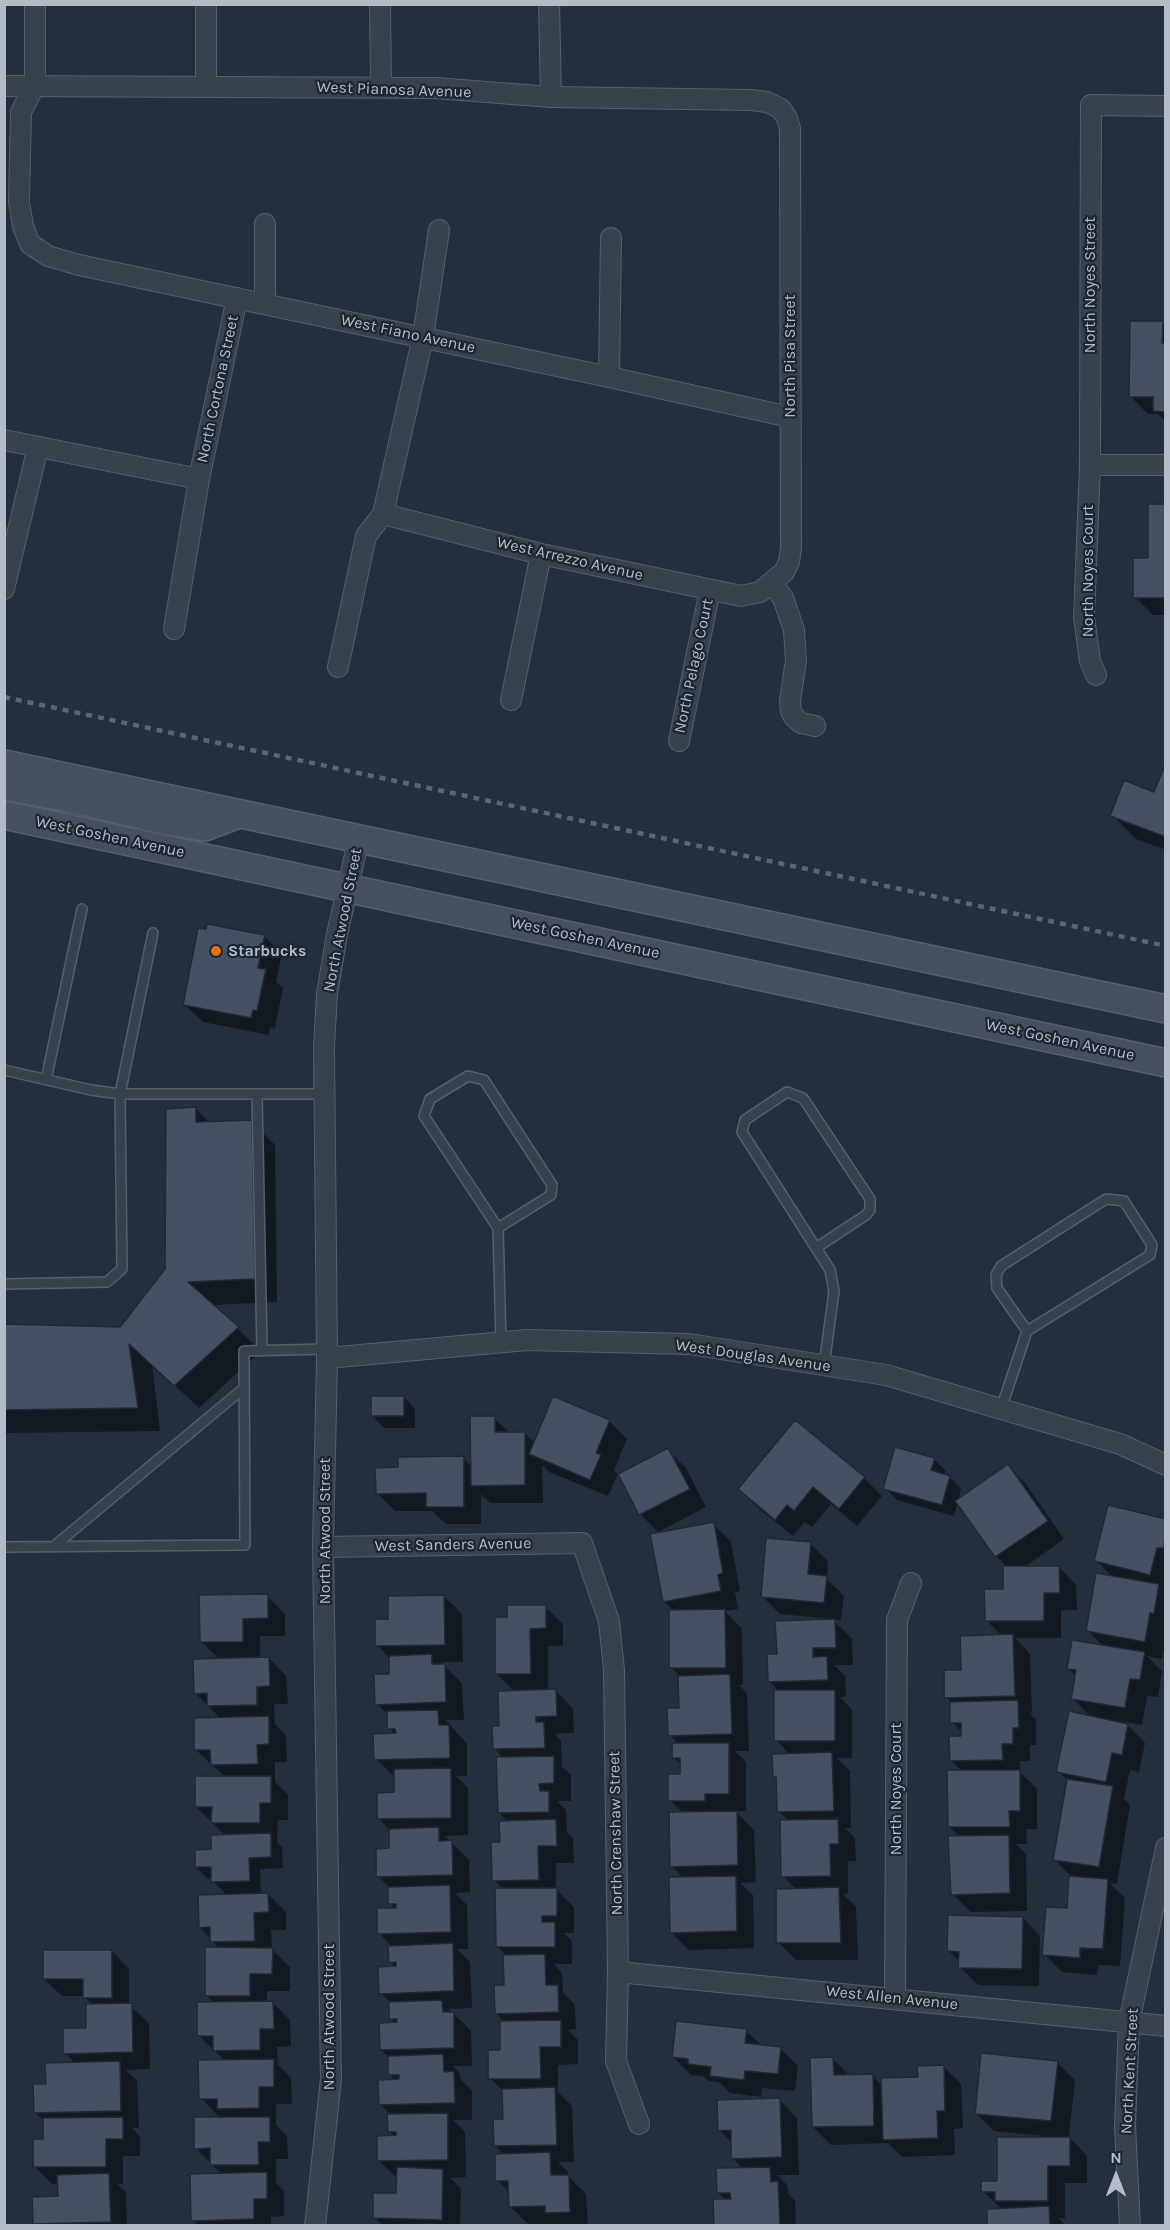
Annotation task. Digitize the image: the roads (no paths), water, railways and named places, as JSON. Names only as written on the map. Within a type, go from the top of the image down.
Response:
[{"type":"main road","points":[[4,764],[1166,1009]]},
{"type":"main road","points":[[4,786],[205,827],[239,814]]},
{"type":"main road","name":"West Goshen Avenue","points":[[4,814],[1166,1063]]},
{"type":"street","points":[[34,85],[35,4]]},
{"type":"street","points":[[206,4],[206,86]]},
{"type":"street","points":[[380,4],[381,87]]},
{"type":"street","points":[[549,4],[551,97]]},
{"type":"street","name":"West Fiano Avenue","points":[[34,85],[21,112],[19,202],[22,226],[30,244],[48,256],[79,265],[609,376],[790,417]]},
{"type":"street","name":"West Pianosa Avenue","points":[[4,86],[435,88],[551,97],[751,100],[767,102],[781,109]]},
{"type":"street","name":"North Noyes Street","points":[[1090,465],[1091,105],[1166,106]]},
{"type":"street","name":"North Pisa Street","points":[[766,588],[784,572],[789,562],[791,547],[790,129],[781,109]]},
{"type":"street","points":[[265,224],[265,304]]},
{"type":"street","points":[[338,667],[366,536],[382,514],[423,337],[439,230]]},
{"type":"street","points":[[609,376],[611,238]]},
{"type":"street","name":"North Cortona Street","points":[[174,629],[199,479],[237,298]]},
{"type":"street","points":[[4,440],[199,479]]},
{"type":"street","points":[[4,589],[38,447]]},
{"type":"street","points":[[1090,465],[1166,465]]},
{"type":"street","name":"North Noyes Court","points":[[1090,465],[1084,617],[1090,661],[1096,675]]},
{"type":"street","name":"West Arrezzo Avenue","points":[[382,514],[541,554],[741,596],[766,588]]},
{"type":"street","points":[[511,700],[541,554]]},
{"type":"street","points":[[766,588],[783,598],[790,612],[794,630],[796,660],[790,701],[791,711],[801,723],[814,726]]},
{"type":"street","name":"North Pelago Court","points":[[679,741],[710,590]]},
{"type":"street","name":"North Atwood Street","points":[[315,2226],[331,2079],[323,1547],[327,1353],[323,1094],[327,994],[337,934],[359,838]]},
{"type":"street","name":"West Douglas Avenue","points":[[327,1353],[527,1340],[689,1344],[886,1375],[1120,1444],[1166,1465]]},
{"type":"street","name":"West Sanders Avenue","points":[[323,1547],[582,1543]]},
{"type":"street","name":"North Crenshaw Street","points":[[582,1543],[609,1621],[614,1670],[618,1972],[616,2061],[639,2124]]},
{"type":"street","name":"North Noyes Court","points":[[895,1998],[897,1620],[911,1583]]},
{"type":"street","name":"North Kent Street","points":[[1130,2226],[1125,2126],[1129,2022],[1166,1848]]},
{"type":"street","name":"West Allen Avenue","points":[[618,1972],[1166,2026]]},
{"type":"lane","points":[[46,1080],[82,909]]},
{"type":"lane","points":[[4,1284],[107,1282],[122,1269],[120,1094],[153,933]]},
{"type":"lane","points":[[4,1070],[91,1090],[120,1094],[323,1094]]},
{"type":"lane","points":[[498,1228],[551,1195],[552,1185],[484,1080],[468,1076],[430,1099],[424,1116],[498,1228],[501,1342]]},
{"type":"lane","points":[[816,1248],[866,1215],[870,1210],[870,1199],[803,1098],[787,1092],[744,1120],[742,1132],[830,1270],[834,1292],[824,1366]]},
{"type":"lane","points":[[257,1094],[262,1350]]},
{"type":"lane","points":[[1002,1409],[1027,1331],[1150,1255],[1152,1245],[1124,1201],[1106,1198],[1001,1266],[996,1275],[997,1288],[1027,1331]]},
{"type":"lane","points":[[4,1547],[245,1545],[244,1351],[327,1353]]},
{"type":"lane","points":[[53,1547],[244,1388]]},
{"type":"railway","points":[[4,697],[1166,946]]},
{"type":"place","name":"Starbucks","points":[[216,951]]}]
